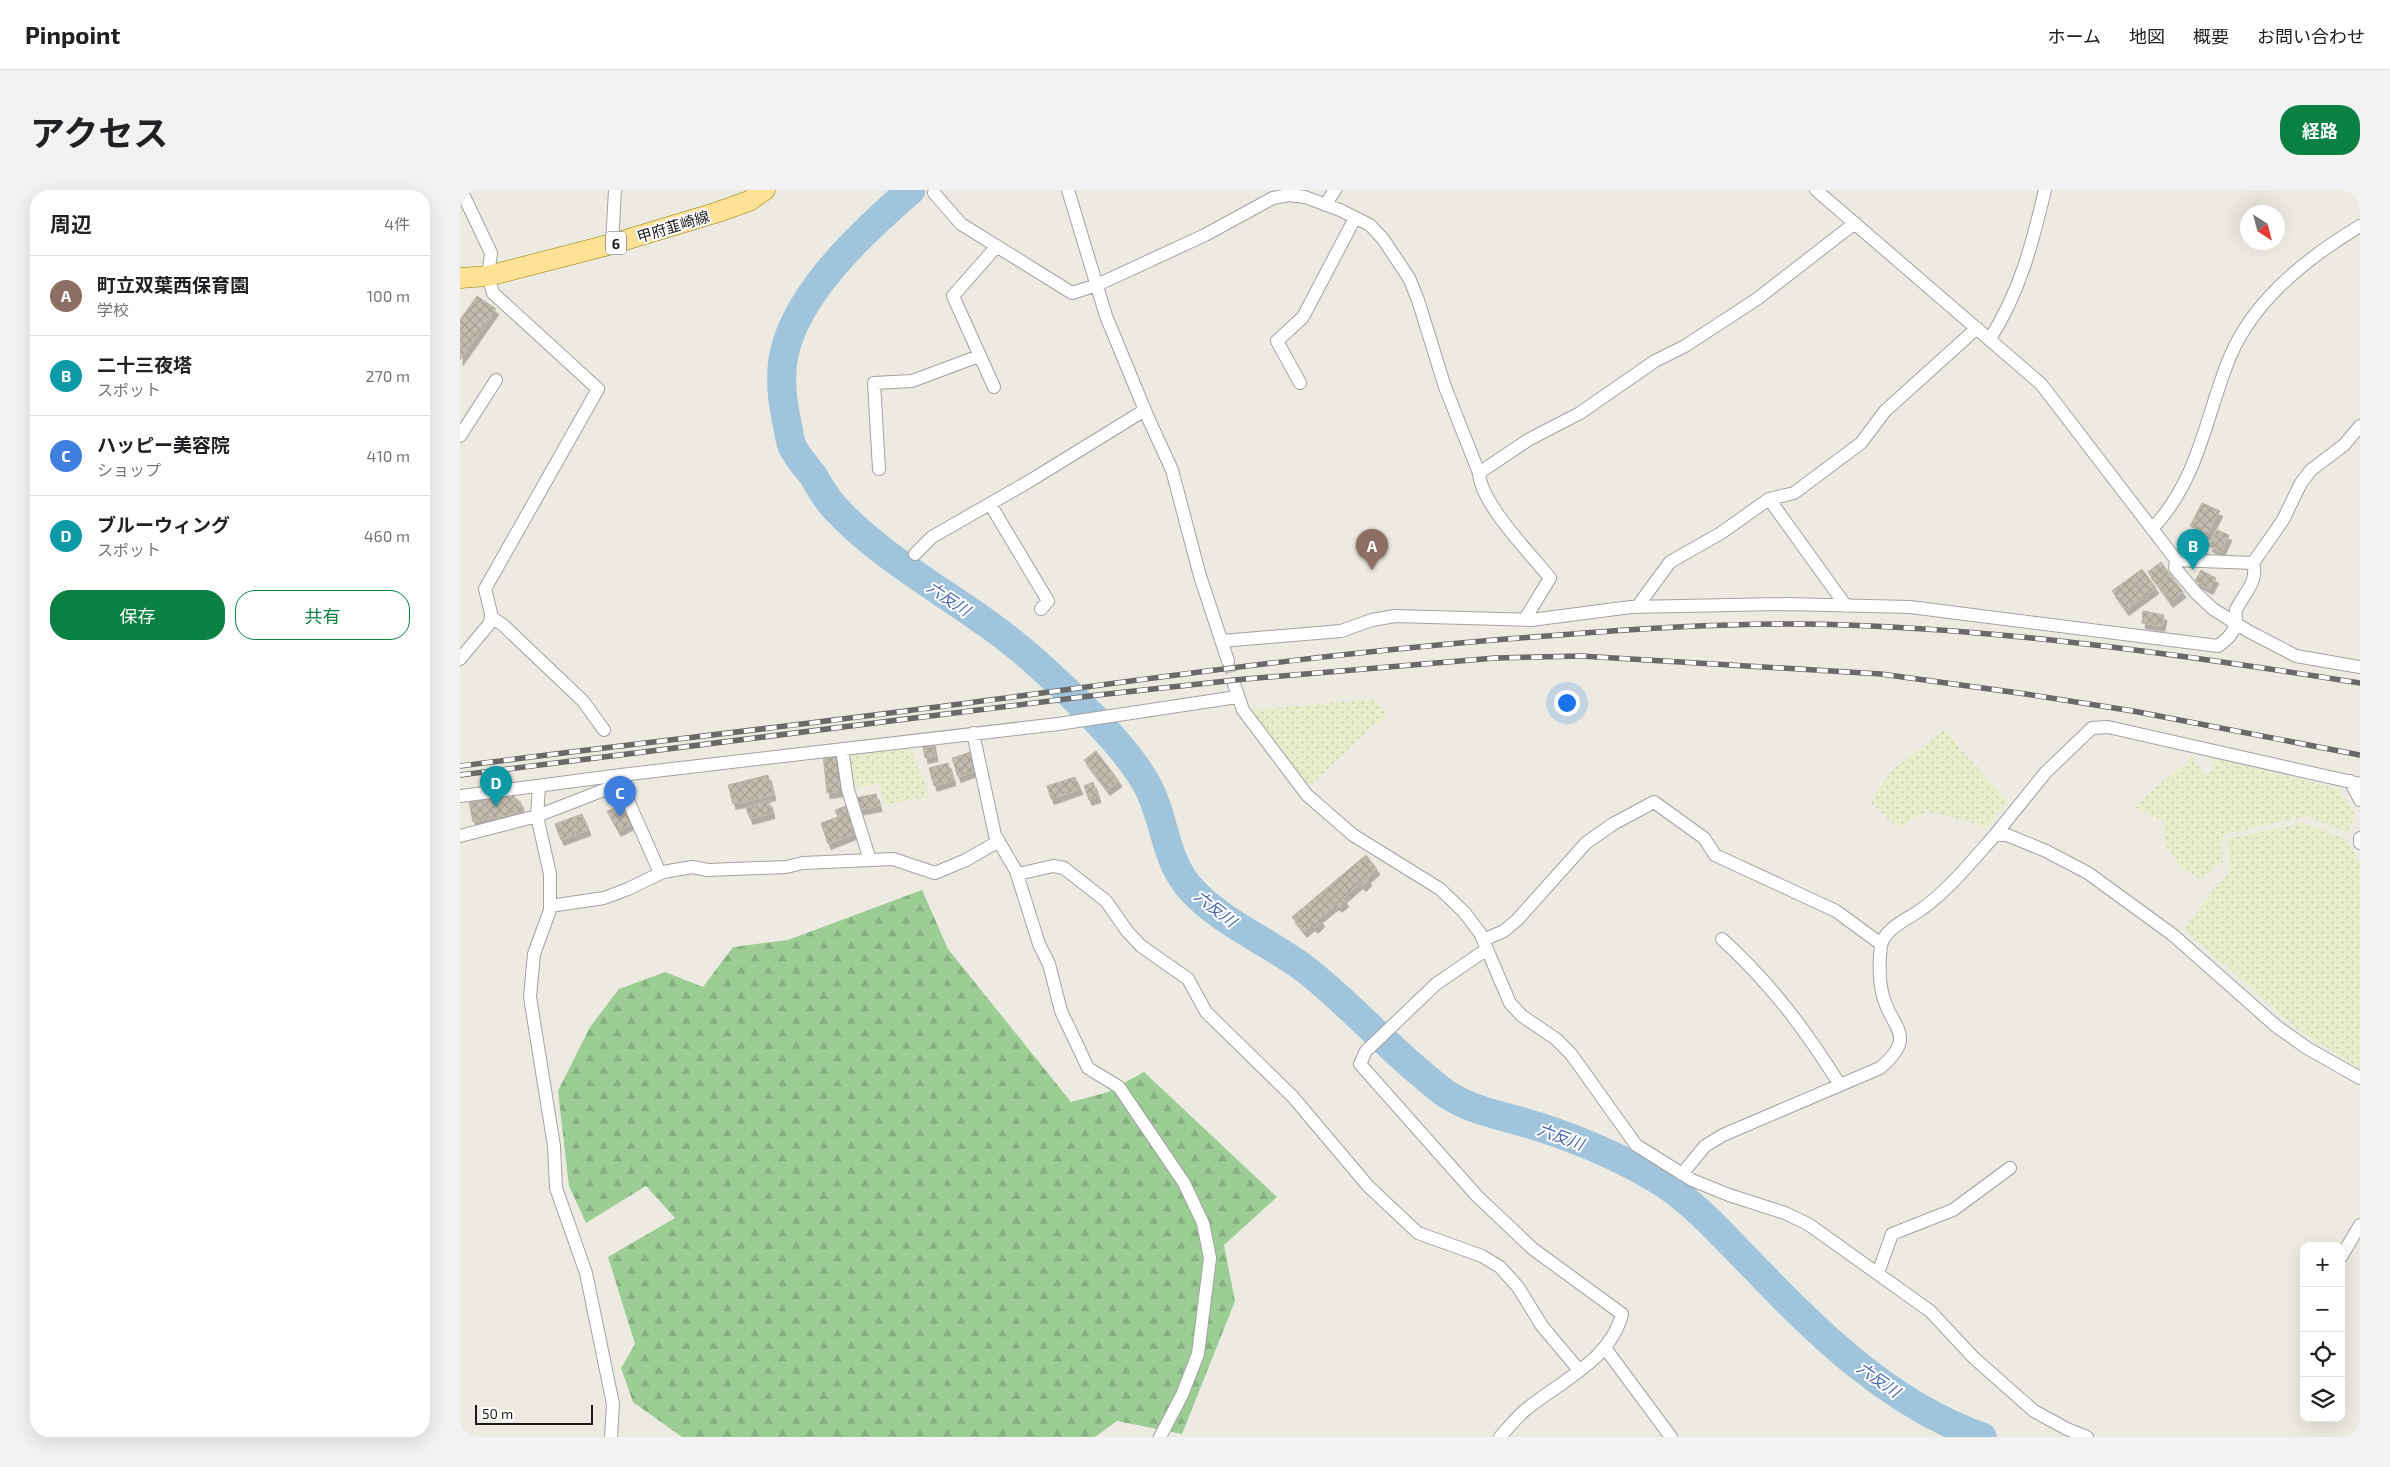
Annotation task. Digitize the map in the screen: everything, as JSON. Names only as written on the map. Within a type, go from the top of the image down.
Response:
[{"type":"main road","name":"甲府韮崎線","points":[[462,276],[488,276],[612,244],[718,212],[749,201],[766,190]]},
{"type":"street","points":[[460,659],[490,623],[491,617],[485,589],[598,389],[493,293],[488,276],[492,253],[461,190]]},
{"type":"street","points":[[612,244],[615,190]]},
{"type":"street","points":[[1068,190],[1106,316],[1172,470],[1200,576],[1228,661]]},
{"type":"street","points":[[1325,205],[1336,190]]},
{"type":"street","points":[[1816,190],[2041,384],[2176,560],[2175,568],[2196,593],[2213,609],[2236,624],[2296,656],[2360,667]]},
{"type":"street","points":[[1990,339],[2021,280],[2032,246],[2045,190]]},
{"type":"street","points":[[934,193],[961,224],[1072,293],[1097,285],[1212,232],[1269,195],[1305,197],[1370,225],[1383,239],[1409,278],[1418,300],[1445,388],[1478,473],[1480,486],[1493,507],[1550,578],[1525,620]]},
{"type":"street","points":[[1300,383],[1277,341],[1303,317],[1355,218]]},
{"type":"street","points":[[1478,473],[1528,440],[1580,412],[1655,361],[1685,346],[1757,299],[1855,223]]},
{"type":"street","points":[[2152,529],[2177,496],[2193,466],[2207,430],[2226,366],[2238,341],[2260,308],[2290,276],[2328,245],[2360,226]]},
{"type":"street","points":[[994,387],[953,296],[997,246]]},
{"type":"street","points":[[1637,607],[1670,562],[1721,533],[1769,500],[1794,493],[1860,443],[1885,411],[1977,328]]},
{"type":"street","points":[[879,469],[874,383],[912,381],[979,356]]},
{"type":"street","points":[[460,436],[496,380]]},
{"type":"street","points":[[915,554],[932,537],[1145,410]]},
{"type":"street","points":[[2253,563],[2283,520],[2301,483],[2311,470],[2344,445],[2360,426]]},
{"type":"street","points":[[1769,500],[1846,606]]},
{"type":"street","points":[[990,504],[1048,601],[1041,608]]},
{"type":"street","points":[[2176,560],[2253,563]]},
{"type":"street","points":[[1222,641],[1341,631],[1372,620],[1395,616],[1525,620],[1637,607],[1786,604],[1919,608],[2218,646],[2228,639],[2236,624],[2235,611],[2253,583],[2255,570],[2253,563]]},
{"type":"street","points":[[491,617],[503,625],[583,701],[604,730]]},
{"type":"street","points":[[1234,684],[1243,710],[1307,795],[1353,835],[1440,889],[1464,912],[1485,944],[1510,1003],[1522,1016],[1556,1039],[1571,1054],[1636,1145],[1682,1174],[1729,1195],[1785,1213],[1808,1224],[1878,1272],[1930,1311],[1974,1358],[2034,1410],[2087,1437]]},
{"type":"street","points":[[460,796],[1058,724],[1237,697]]},
{"type":"street","points":[[1682,1174],[1705,1146],[1723,1134],[1880,1068],[1891,1058],[1900,1045],[1900,1034],[1882,992],[1881,944],[1888,933],[1936,899],[1995,835],[2046,772],[2092,728],[2108,727],[2355,783],[2360,800]]},
{"type":"street","points":[[973,734],[995,835],[1018,874],[1039,944],[1049,964],[1061,1011],[1088,1068],[1119,1087],[1144,1121],[1184,1183],[1203,1223],[1210,1258],[1198,1354],[1182,1396],[1160,1437]]},
{"type":"street","points":[[842,749],[848,790],[870,860]]},
{"type":"street","points":[[460,836],[537,816],[609,788],[619,776]]},
{"type":"street","points":[[619,776],[660,873]]},
{"type":"street","points":[[539,786],[537,816],[550,874],[550,906],[534,954],[530,997],[554,1146],[556,1188],[586,1273],[614,1404],[611,1437]]},
{"type":"street","points":[[1500,1437],[1528,1408],[1605,1348],[1614,1335],[1622,1314],[1533,1249],[1477,1196],[1360,1064],[1366,1051],[1436,984],[1518,920],[1586,843],[1613,824],[1654,802],[1704,838],[1716,855],[1836,910],[1881,944]]},
{"type":"street","points":[[1995,835],[2007,834],[2046,851],[2088,873],[2173,935],[2276,1026],[2307,1048],[2360,1078]]},
{"type":"street","points":[[2360,838],[2360,843]]},
{"type":"street","points":[[550,906],[604,898],[628,889],[660,873],[692,867],[708,870],[786,867],[803,863],[893,858],[935,873],[966,860],[998,841]]},
{"type":"street","points":[[1018,874],[1053,866],[1064,868],[1106,901],[1127,932],[1141,946],[1188,979],[1206,1012],[1293,1097],[1368,1186],[1418,1233],[1482,1256],[1500,1267],[1518,1287],[1542,1326],[1579,1370]]},
{"type":"street","points":[[1722,938],[1750,964],[1804,1029],[1840,1085]]},
{"type":"street","points":[[1878,1272],[1892,1234],[1953,1210],[2010,1168]]},
{"type":"street","points":[[2345,1250],[2360,1225]]},
{"type":"street","points":[[1605,1348],[1671,1437]]},
{"type":"green space","points":[[1375,699],[1387,714],[1310,785],[1301,777],[1251,710]]},
{"type":"green space","points":[[1944,730],[2007,801],[1987,827],[1927,811],[1898,827],[1871,803],[1879,788],[1895,768]]},
{"type":"green space","points":[[909,745],[930,796],[883,805],[880,784],[853,788],[847,752]]},
{"type":"green space","points":[[2192,755],[2204,776],[2214,770],[2214,758],[2336,788],[2355,815],[2348,833],[2306,816],[2228,833],[2222,838],[2223,862],[2200,879],[2182,868],[2167,848],[2163,821],[2133,806],[2185,764]]},
{"type":"green space","points":[[2303,823],[2346,839],[2360,864],[2360,1069],[2299,1030],[2184,929],[2231,868],[2227,839]]},
{"type":"green space","points":[[922,890],[948,949],[1071,1102],[1108,1092],[1144,1072],[1277,1197],[1224,1245],[1235,1301],[1182,1434],[1117,1421],[1095,1437],[682,1437],[633,1402],[621,1368],[635,1344],[608,1257],[675,1218],[646,1186],[586,1223],[569,1186],[558,1091],[590,1027],[619,989],[665,972],[703,987],[733,947],[788,940]]},
{"type":"building","points":[[477,296],[496,309],[460,360],[460,320]]},
{"type":"building","points":[[2202,503],[2220,511],[2207,535],[2190,526]]},
{"type":"building","points":[[2192,530],[2206,537],[2200,548],[2186,540]]},
{"type":"building","points":[[2217,530],[2229,535],[2221,552],[2209,546]]},
{"type":"building","points":[[2161,562],[2183,592],[2170,602],[2148,572]]},
{"type":"building","points":[[2142,569],[2156,588],[2126,610],[2112,591]]},
{"type":"building","points":[[2201,570],[2216,578],[2210,589],[2195,581]]},
{"type":"building","points":[[2143,611],[2164,615],[2162,626],[2142,623]]},
{"type":"building","points":[[932,740],[935,756],[925,758],[922,743]]},
{"type":"building","points":[[1096,751],[1119,781],[1107,790],[1084,760]]},
{"type":"building","points":[[971,752],[977,770],[958,777],[952,758]]},
{"type":"building","points":[[837,753],[842,791],[827,793],[823,755]]},
{"type":"building","points":[[948,763],[953,780],[934,786],[929,768]]},
{"type":"building","points":[[768,775],[773,795],[733,804],[728,785]]},
{"type":"building","points":[[1075,777],[1080,789],[1051,799],[1047,786]]},
{"type":"building","points":[[1093,782],[1098,797],[1089,800],[1084,786]]},
{"type":"building","points":[[514,793],[515,802],[520,801],[523,812],[473,822],[469,802]]},
{"type":"building","points":[[876,794],[879,806],[857,810],[855,798]]},
{"type":"building","points":[[619,797],[633,823],[618,831],[607,811],[616,807],[613,800]]},
{"type":"building","points":[[769,801],[772,813],[750,819],[746,808]]},
{"type":"building","points":[[846,806],[856,833],[828,844],[821,823],[838,817],[835,810]]},
{"type":"building","points":[[582,814],[588,830],[561,840],[555,824]]},
{"type":"building","points":[[1366,855],[1377,869],[1367,878],[1369,880],[1363,886],[1360,883],[1343,898],[1346,901],[1339,907],[1336,904],[1319,918],[1322,921],[1315,928],[1312,925],[1304,932],[1292,917]]},
{"type":"waterway","name":"六反川","points":[[911,190],[875,222],[822,279],[796,321],[784,352],[782,390],[791,443],[835,508],[881,550],[983,620],[1031,658],[1109,734],[1136,767],[1146,783],[1181,877],[1202,900],[1230,922],[1305,969],[1404,1059],[1448,1095],[1474,1108],[1537,1126],[1595,1148],[1632,1165],[1666,1185],[1702,1214],[1832,1344],[1888,1388],[1918,1407],[1982,1437]]},
{"type":"tunnel","points":[[1228,661],[1234,684]]},
{"type":"railway","points":[[460,766],[1294,660],[1484,641],[1709,626],[1774,624],[1876,626],[2015,636],[2153,652],[2360,683]]},
{"type":"railway","points":[[460,775],[1098,695],[1245,679],[1495,658],[1581,656],[1881,674],[2133,711],[2360,755]]},
{"type":"place","name":"町立双葉西保育園","points":[[1372,570]]},
{"type":"place","name":"二十三夜塔","points":[[2193,570]]},
{"type":"place","name":"ブルーウィング","points":[[496,807]]},
{"type":"place","name":"ハッピー美容院","points":[[620,817]]}]
